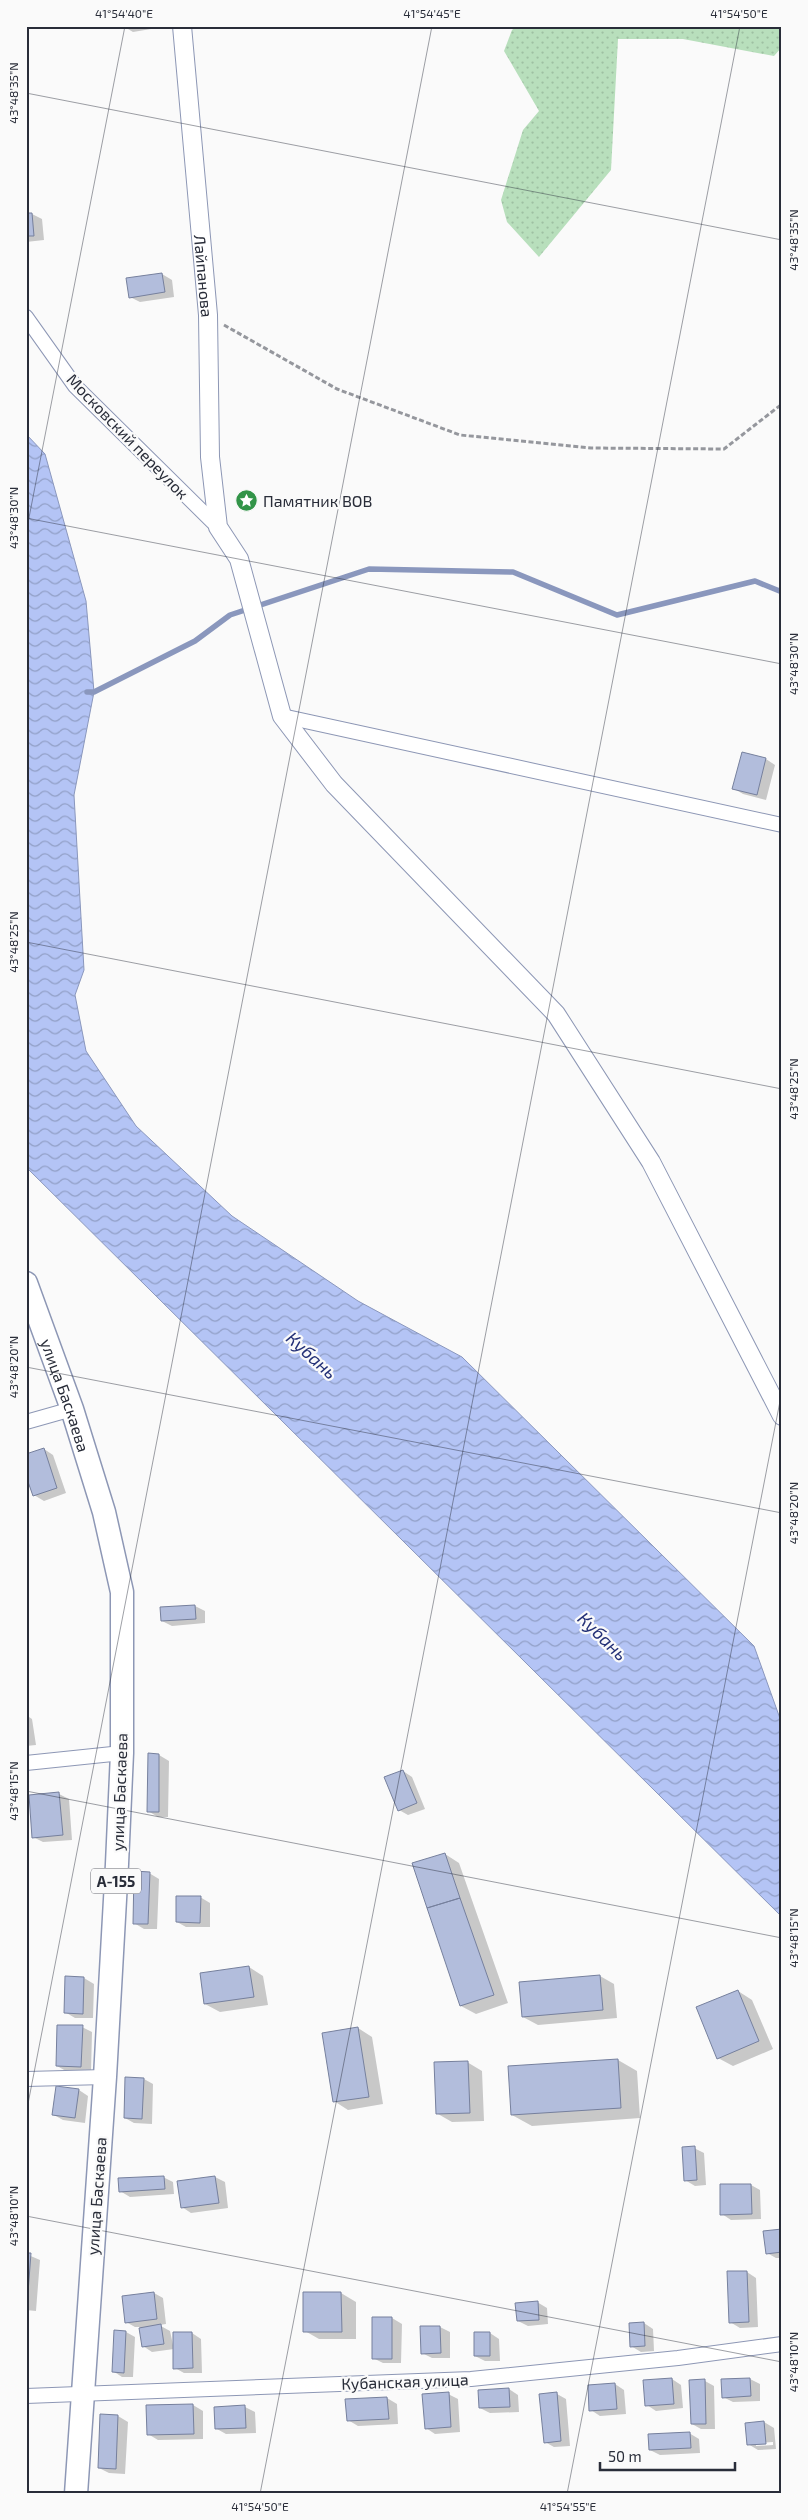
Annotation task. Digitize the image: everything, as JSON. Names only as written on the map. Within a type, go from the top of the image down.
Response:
[{"type":"main road","name":"улица Баскаева","points":[[26,1283],[72,1409],[104,1512],[122,1592],[122,1753],[105,2077],[76,2494]]},
{"type":"street","name":"Лайпанова","points":[[182,26],[208,315],[210,457],[218,527]]},
{"type":"street","name":"Московский переулок","points":[[26,317],[74,386],[218,527]]},
{"type":"street","points":[[218,527],[239,559],[282,716],[334,784],[556,1014],[651,1162],[782,1416]]},
{"type":"street","points":[[282,716],[782,825]]},
{"type":"street","points":[[26,1422],[72,1409]]},
{"type":"street","points":[[26,1763],[122,1753]]},
{"type":"street","points":[[26,2079],[105,2077]]},
{"type":"street","name":"Кубанская улица","points":[[26,2396],[471,2379],[678,2358],[782,2344]]},
{"type":"path","points":[[208,315],[337,389],[460,435],[591,448],[724,449],[782,404]]},
{"type":"green space","points":[[517,26],[782,26],[782,47],[774,56],[683,39],[618,39],[611,170],[539,257],[507,222],[501,200],[523,130],[539,111],[504,51],[512,30]]},
{"type":"water","name":"Кубань","points":[[26,434],[45,454],[86,601],[94,692],[74,795],[84,970],[75,995],[86,1051],[136,1126],[232,1216],[358,1301],[462,1357],[754,1646],[782,1724],[782,1917],[26,1167]]},
{"type":"building","points":[[26,213],[32,213],[34,236],[26,236]]},
{"type":"building","points":[[162,273],[165,292],[129,298],[126,278]]},
{"type":"building","points":[[742,752],[766,758],[757,795],[732,789]]},
{"type":"building","points":[[44,1448],[57,1488],[33,1496],[26,1476],[26,1454]]},
{"type":"building","points":[[195,1605],[196,1619],[161,1621],[160,1607]]},
{"type":"building","points":[[148,1753],[159,1754],[159,1812],[147,1812]]},
{"type":"building","points":[[403,1770],[417,1803],[398,1811],[384,1777]]},
{"type":"building","points":[[59,1792],[63,1835],[32,1838],[29,1795]]},
{"type":"building","points":[[445,1853],[460,1898],[427,1908],[412,1863]]},
{"type":"building","points":[[134,1871],[150,1872],[148,1924],[133,1924]]},
{"type":"building","points":[[176,1896],[201,1896],[200,1923],[176,1922]]},
{"type":"building","points":[[460,1898],[494,1995],[460,2006],[427,1908]]},
{"type":"building","points":[[249,1966],[254,1997],[204,2004],[200,1973]]},
{"type":"building","points":[[600,1975],[603,2010],[522,2017],[519,1982]]},
{"type":"building","points":[[65,1976],[84,1977],[83,2014],[64,2013]]},
{"type":"building","points":[[738,1990],[759,2041],[717,2059],[696,2007]]},
{"type":"building","points":[[57,2025],[83,2025],[81,2067],[56,2066]]},
{"type":"building","points":[[358,2027],[369,2097],[333,2102],[322,2033]]},
{"type":"building","points":[[618,2059],[621,2108],[511,2115],[508,2066]]},
{"type":"building","points":[[468,2061],[470,2113],[436,2114],[434,2062]]},
{"type":"building","points":[[125,2077],[144,2078],[142,2119],[124,2118]]},
{"type":"building","points":[[56,2086],[79,2089],[75,2118],[52,2115]]},
{"type":"building","points":[[695,2146],[697,2180],[684,2181],[682,2147]]},
{"type":"building","points":[[164,2176],[165,2189],[119,2192],[118,2178]]},
{"type":"building","points":[[215,2176],[219,2203],[181,2208],[177,2181]]},
{"type":"building","points":[[720,2184],[751,2184],[752,2214],[720,2215]]},
{"type":"building","points":[[782,2229],[782,2252],[766,2254],[763,2231]]},
{"type":"building","points":[[26,2253],[31,2253],[27,2306],[26,2306]]},
{"type":"building","points":[[727,2271],[747,2271],[749,2322],[729,2323]]},
{"type":"building","points":[[154,2292],[157,2319],[125,2323],[122,2296]]},
{"type":"building","points":[[303,2292],[341,2292],[342,2332],[303,2332]]},
{"type":"building","points":[[538,2301],[539,2320],[517,2321],[515,2303]]},
{"type":"building","points":[[372,2317],[392,2317],[392,2359],[372,2359]]},
{"type":"building","points":[[644,2322],[645,2346],[630,2347],[629,2323]]},
{"type":"building","points":[[161,2324],[164,2344],[142,2347],[139,2328]]},
{"type":"building","points":[[420,2326],[440,2326],[441,2353],[421,2354]]},
{"type":"building","points":[[114,2330],[126,2331],[124,2373],[112,2372]]},
{"type":"building","points":[[173,2332],[192,2332],[193,2368],[173,2369]]},
{"type":"building","points":[[474,2332],[490,2332],[490,2356],[474,2356]]},
{"type":"building","points":[[672,2378],[674,2404],[645,2406],[643,2380]]},
{"type":"building","points":[[750,2378],[751,2396],[722,2398],[721,2379]]},
{"type":"building","points":[[705,2379],[706,2424],[691,2424],[689,2380]]},
{"type":"building","points":[[615,2383],[617,2409],[589,2411],[588,2385]]},
{"type":"building","points":[[509,2388],[510,2407],[479,2408],[478,2390]]},
{"type":"building","points":[[449,2392],[451,2427],[425,2429],[422,2394]]},
{"type":"building","points":[[557,2392],[561,2441],[544,2443],[539,2394]]},
{"type":"building","points":[[387,2397],[389,2419],[347,2421],[345,2399]]},
{"type":"building","points":[[193,2404],[194,2434],[147,2435],[146,2405]]},
{"type":"building","points":[[245,2405],[246,2428],[215,2429],[214,2407]]},
{"type":"building","points":[[100,2414],[118,2415],[116,2469],[98,2468]]},
{"type":"building","points":[[764,2421],[766,2444],[747,2445],[745,2423]]},
{"type":"building","points":[[690,2432],[691,2448],[649,2450],[648,2434]]},
{"type":"waterway","points":[[87,692],[94,692],[195,641],[230,615],[369,569],[513,572],[617,615],[755,581],[782,592]]},
{"type":"place","name":"Памятник ВОВ","points":[[247,500]]}]
